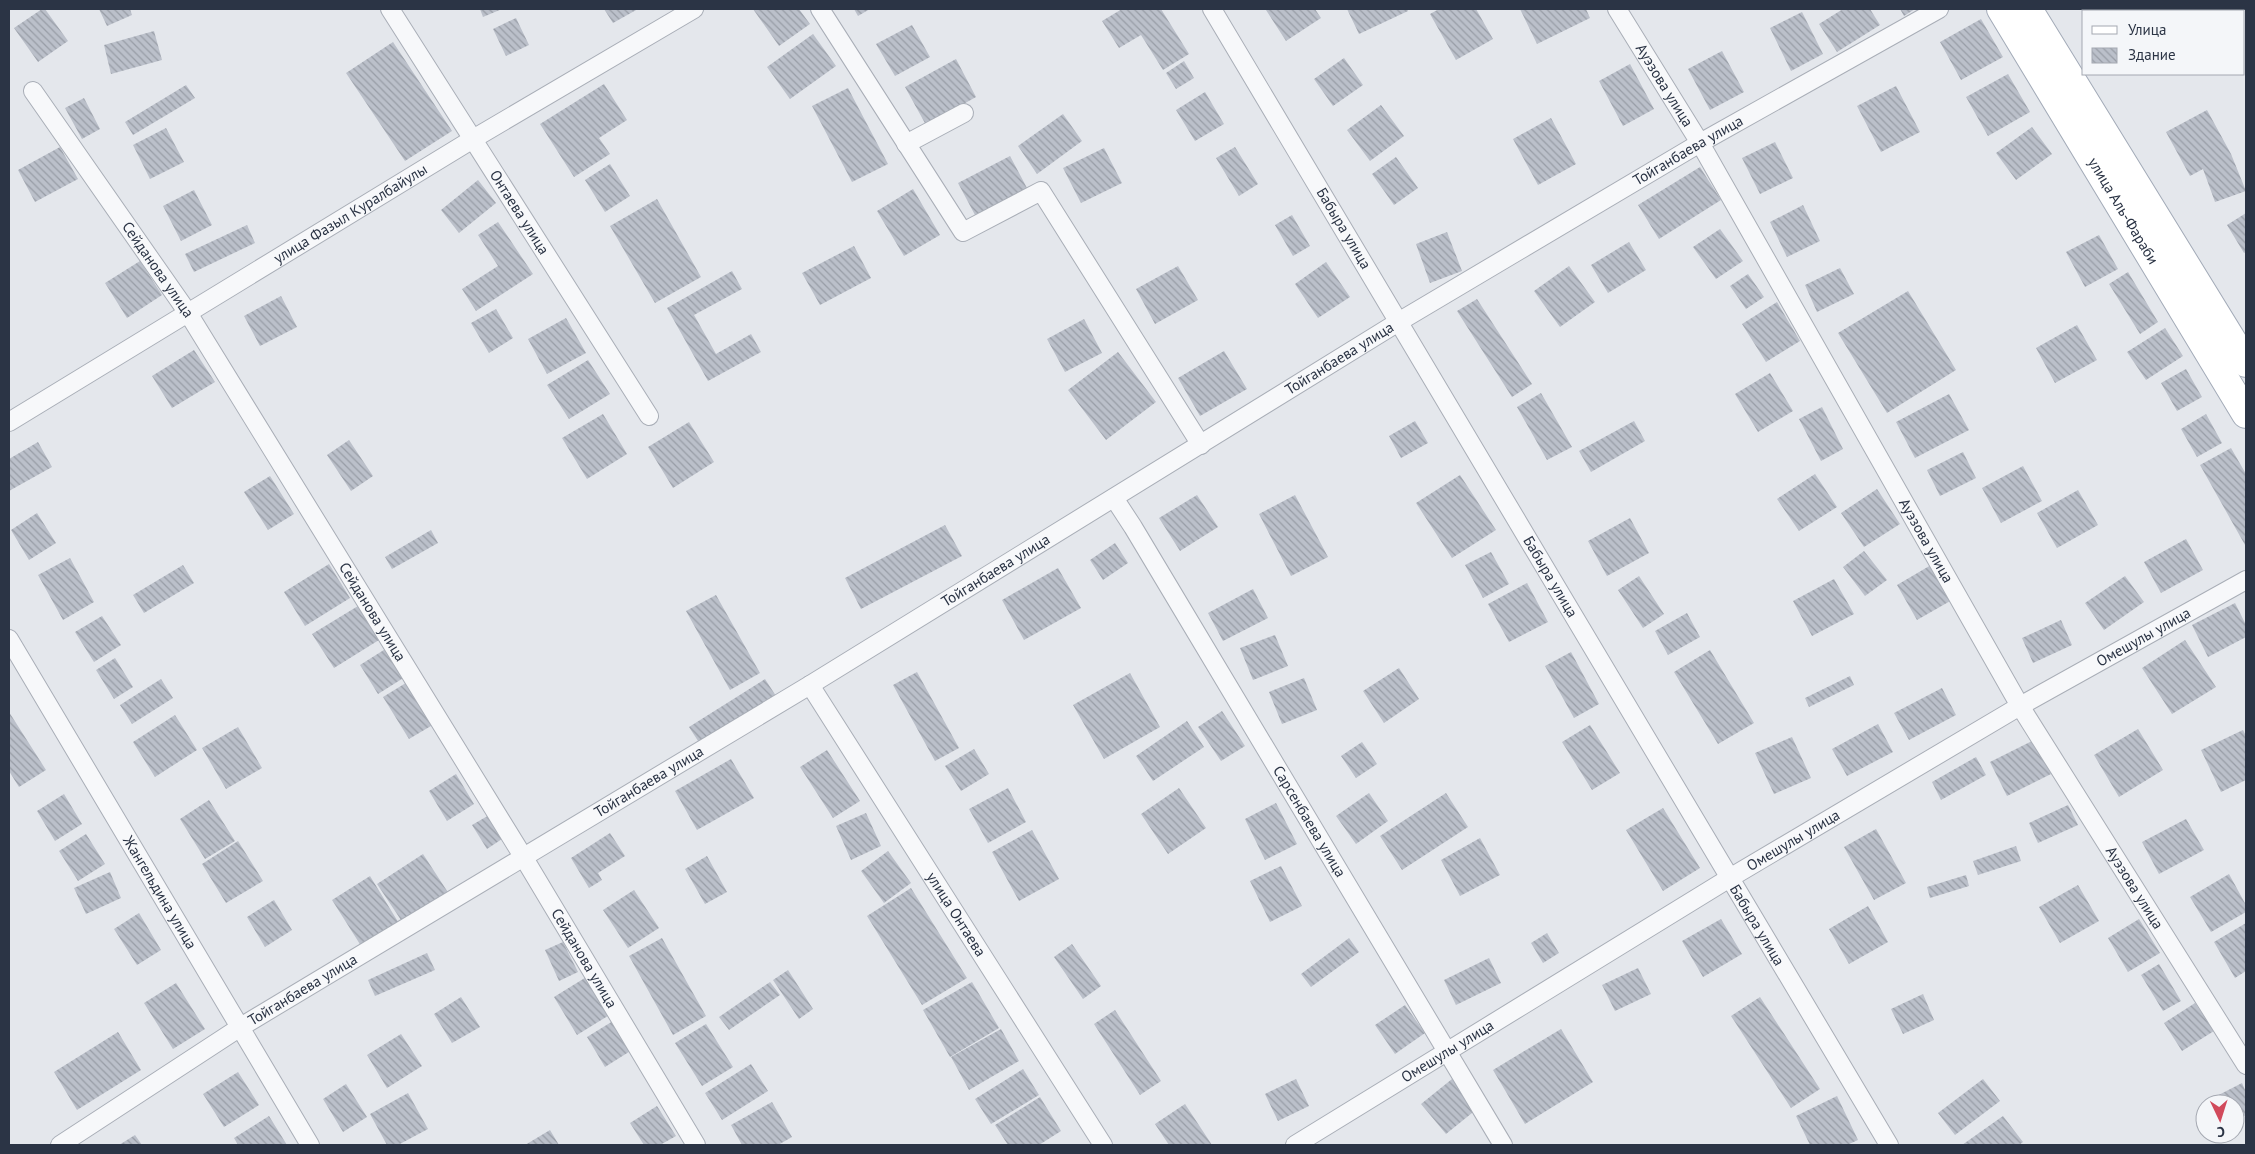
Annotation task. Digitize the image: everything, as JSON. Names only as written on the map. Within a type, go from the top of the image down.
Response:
[{"type":"main road","name":"улица Аль-Фараби","points":[[2001,9],[2246,414]]},
{"type":"main road","name":"улица Аль-Фараби","points":[[2028,9],[2246,363]]},
{"type":"street","name":"Онтаева улица","points":[[390,9],[649,416]]},
{"type":"street","name":"улица Фазыл Куралбайулы","points":[[9,422],[473,139],[694,9]]},
{"type":"street","points":[[820,9],[963,232],[1041,191],[1200,445]]},
{"type":"street","name":"Бабыра улица","points":[[1212,9],[1400,321],[1728,879],[1889,1145]]},
{"type":"street","name":"Ауэзова улица","points":[[1617,9],[1700,143],[2020,706],[2246,1065]]},
{"type":"street","name":"Тойганбаева улица","points":[[60,1145],[239,1028],[810,685],[1400,321],[1700,143],[1939,9]]},
{"type":"street","name":"Сейданова улица","points":[[32,91],[188,313],[524,858],[696,1145]]},
{"type":"street","points":[[906,144],[964,113]]},
{"type":"street","name":"Сарсенбаева улица","points":[[1114,498],[1503,1145]]},
{"type":"street","name":"Омешулы улица","points":[[1295,1145],[1728,879],[2020,706],[2246,580]]},
{"type":"street","name":"Жангельдина улица","points":[[9,639],[310,1145]]},
{"type":"street","name":"улица Онтаева","points":[[810,685],[1103,1145]]},
{"type":"building","points":[[42,9],[45,9],[68,41],[38,62],[14,28]]},
{"type":"building","points":[[99,9],[130,9],[132,15],[107,26]]},
{"type":"building","points":[[480,9],[502,9],[483,17]]},
{"type":"building","points":[[604,9],[638,9],[613,23]]},
{"type":"building","points":[[753,9],[799,9],[810,24],[779,46]]},
{"type":"building","points":[[854,9],[870,9],[858,16]]},
{"type":"building","points":[[1122,9],[1161,9],[1189,54],[1163,70],[1141,35],[1119,48],[1102,21]]},
{"type":"building","points":[[1267,9],[1315,9],[1321,18],[1286,41]]},
{"type":"building","points":[[1347,9],[1407,9],[1408,11],[1359,34]]},
{"type":"building","points":[[1439,9],[1476,9],[1493,39],[1456,60],[1430,14]]},
{"type":"building","points":[[1520,9],[1586,9],[1590,18],[1537,44]]},
{"type":"building","points":[[1843,9],[1870,9],[1880,25],[1837,52],[1819,24]]},
{"type":"building","points":[[1900,9],[1915,9],[1904,16]]},
{"type":"building","points":[[1802,12],[1823,54],[1791,71],[1770,28]]},
{"type":"building","points":[[516,18],[529,45],[506,56],[493,29]]},
{"type":"building","points":[[1981,19],[2003,57],[1961,80],[1940,42]]},
{"type":"building","points":[[912,25],[930,57],[895,76],[876,44]]},
{"type":"building","points":[[154,31],[162,60],[111,74],[104,45]]},
{"type":"building","points":[[813,34],[836,66],[790,99],[767,67]]},
{"type":"building","points":[[393,42],[452,131],[405,161],[346,73]]},
{"type":"building","points":[[1722,51],[1744,92],[1710,110],[1688,69]]},
{"type":"building","points":[[1344,58],[1363,85],[1333,106],[1314,79]]},
{"type":"building","points":[[956,59],[976,97],[926,125],[905,87]]},
{"type":"building","points":[[1184,61],[1194,78],[1176,89],[1166,73]]},
{"type":"building","points":[[1630,64],[1654,109],[1623,126],[1599,81]]},
{"type":"building","points":[[2008,74],[2030,112],[1988,136],[1966,97]]},
{"type":"building","points":[[604,84],[627,120],[599,138],[610,154],[574,177],[540,124]]},
{"type":"building","points":[[186,85],[195,98],[133,135],[125,122]]},
{"type":"building","points":[[1896,86],[1920,132],[1881,152],[1857,106]]},
{"type":"building","points":[[848,88],[888,164],[852,182],[812,106]]},
{"type":"building","points":[[1205,92],[1224,124],[1195,141],[1176,110]]},
{"type":"building","points":[[84,98],[100,129],[82,139],[65,108]]},
{"type":"building","points":[[1381,105],[1404,136],[1370,161],[1347,130]]},
{"type":"building","points":[[2207,110],[2231,154],[2246,191],[2215,202],[2203,169],[2190,176],[2166,132]]},
{"type":"building","points":[[1063,114],[1082,141],[1037,174],[1018,146]]},
{"type":"building","points":[[1551,118],[1576,164],[1538,185],[1513,139]]},
{"type":"building","points":[[2032,127],[2052,154],[2016,180],[1996,153]]},
{"type":"building","points":[[166,128],[184,162],[150,179],[133,145]]},
{"type":"building","points":[[1775,142],[1793,178],[1760,194],[1742,158]]},
{"type":"building","points":[[60,147],[78,179],[35,202],[18,170]]},
{"type":"building","points":[[1235,147],[1258,184],[1239,196],[1216,158]]},
{"type":"building","points":[[1104,148],[1122,183],[1081,203],[1063,168]]},
{"type":"building","points":[[1010,156],[1027,188],[975,215],[958,183]]},
{"type":"building","points":[[1396,157],[1418,188],[1394,205],[1372,174]]},
{"type":"building","points":[[610,164],[630,196],[605,212],[585,180]]},
{"type":"building","points":[[1700,167],[1721,200],[1659,239],[1638,205]]},
{"type":"building","points":[[478,180],[496,203],[459,233],[441,210]]},
{"type":"building","points":[[913,189],[940,235],[904,256],[877,211]]},
{"type":"building","points":[[194,190],[212,225],[181,241],[163,206]]},
{"type":"building","points":[[657,199],[701,277],[655,303],[610,226]]},
{"type":"building","points":[[1803,205],[1820,241],[1787,257],[1770,222]]},
{"type":"building","points":[[2246,213],[2246,252],[2244,253],[2227,225]]},
{"type":"building","points":[[1292,215],[1310,246],[1293,256],[1275,225]]},
{"type":"building","points":[[498,222],[533,274],[476,311],[462,289],[498,266],[478,235]]},
{"type":"building","points":[[247,225],[255,243],[194,272],[185,254]]},
{"type":"building","points":[[1720,229],[1743,261],[1716,279],[1693,247]]},
{"type":"building","points":[[1447,232],[1462,271],[1430,283],[1416,244]]},
{"type":"building","points":[[2099,235],[2118,269],[2085,287],[2066,252]]},
{"type":"building","points":[[1629,242],[1646,270],[1608,293],[1591,265]]},
{"type":"building","points":[[854,246],[871,278],[820,305],[802,273]]},
{"type":"building","points":[[140,261],[162,295],[127,318],[105,283]]},
{"type":"building","points":[[1326,262],[1350,297],[1318,318],[1295,284]]},
{"type":"building","points":[[1178,266],[1198,300],[1155,324],[1136,289]]},
{"type":"building","points":[[1569,266],[1595,302],[1560,327],[1534,291]]},
{"type":"building","points":[[1840,268],[1854,294],[1817,312],[1805,285]]},
{"type":"building","points":[[732,271],[742,289],[694,315],[716,354],[751,334],[761,352],[708,381],[667,308]]},
{"type":"building","points":[[2128,272],[2158,322],[2140,334],[2109,284]]},
{"type":"building","points":[[1748,274],[1764,297],[1746,309],[1730,286]]},
{"type":"building","points":[[1908,291],[1956,370],[1887,413],[1838,333]]},
{"type":"building","points":[[281,296],[297,327],[260,346],[244,316]]},
{"type":"building","points":[[1477,299],[1532,384],[1512,397],[1457,311]]},
{"type":"building","points":[[1777,302],[1800,341],[1766,362],[1742,324]]},
{"type":"building","points":[[496,309],[513,338],[489,353],[471,323]]},
{"type":"building","points":[[566,318],[586,353],[547,374],[528,339]]},
{"type":"building","points":[[1084,319],[1102,353],[1065,372],[1047,339]]},
{"type":"building","points":[[2077,325],[2097,360],[2055,383],[2036,348]]},
{"type":"building","points":[[2165,328],[2183,356],[2146,380],[2127,352]]},
{"type":"building","points":[[194,350],[215,382],[172,408],[152,376]]},
{"type":"building","points":[[1224,351],[1247,389],[1200,416],[1178,378]]},
{"type":"building","points":[[1118,352],[1156,402],[1106,440],[1068,390]]},
{"type":"building","points":[[588,360],[610,394],[569,419],[547,385]]},
{"type":"building","points":[[2186,369],[2202,397],[2177,411],[2161,383]]},
{"type":"building","points":[[1770,373],[1793,411],[1758,432],[1735,394]]},
{"type":"building","points":[[1541,393],[1572,447],[1547,460],[1517,407]]},
{"type":"building","points":[[1949,394],[1969,430],[1915,458],[1896,422]]},
{"type":"building","points":[[1822,407],[1843,449],[1821,461],[1799,419]]},
{"type":"building","points":[[603,414],[627,454],[587,479],[562,438]]},
{"type":"building","points":[[2206,414],[2222,443],[2197,457],[2181,429]]},
{"type":"building","points":[[1415,421],[1428,443],[1401,458],[1389,436]]},
{"type":"building","points":[[1634,421],[1645,441],[1591,472],[1579,451]]},
{"type":"building","points":[[689,422],[714,462],[673,488],[648,447]]},
{"type":"building","points":[[349,440],[373,476],[351,491],[327,455]]},
{"type":"building","points":[[38,442],[52,467],[9,491],[9,459]]},
{"type":"building","points":[[2231,448],[2246,474],[2245,545],[2200,465]]},
{"type":"building","points":[[1963,452],[1976,478],[1940,496],[1927,470]]},
{"type":"building","points":[[2023,466],[2042,501],[2001,523],[1982,488]]},
{"type":"building","points":[[1815,474],[1837,507],[1799,531],[1777,499]]},
{"type":"building","points":[[1460,475],[1496,530],[1452,558],[1416,503]]},
{"type":"building","points":[[270,476],[294,514],[268,530],[244,492]]},
{"type":"building","points":[[1877,489],[1900,524],[1864,547],[1841,513]]},
{"type":"building","points":[[2078,490],[2098,525],[2057,548],[2037,513]]},
{"type":"building","points":[[1197,495],[1218,527],[1180,551],[1159,518]]},
{"type":"building","points":[[1295,495],[1328,557],[1291,576],[1259,514]]},
{"type":"building","points":[[37,513],[56,543],[29,560],[11,530]]},
{"type":"building","points":[[1630,518],[1649,553],[1607,576],[1588,541]]},
{"type":"building","points":[[945,525],[962,556],[861,609],[845,578]]},
{"type":"building","points":[[431,530],[438,543],[392,569],[385,557]]},
{"type":"building","points":[[2186,539],[2203,570],[2161,593],[2144,562]]},
{"type":"building","points":[[1115,543],[1128,563],[1103,580],[1090,560]]},
{"type":"building","points":[[1864,551],[1887,580],[1865,596],[1843,567]]},
{"type":"building","points":[[1491,552],[1509,584],[1483,598],[1465,565]]},
{"type":"building","points":[[70,558],[94,602],[63,620],[38,575]]},
{"type":"building","points":[[329,564],[350,598],[305,626],[284,592]]},
{"type":"building","points":[[183,565],[194,583],[144,613],[133,595]]},
{"type":"building","points":[[1931,565],[1952,600],[1917,620],[1897,585]]},
{"type":"building","points":[[1058,568],[1081,608],[1024,640],[1002,600]]},
{"type":"building","points":[[1639,576],[1664,614],[1643,628],[1618,590]]},
{"type":"building","points":[[2125,576],[2144,602],[2104,630],[2085,603]]},
{"type":"building","points":[[1834,579],[1854,614],[1812,636],[1793,601]]},
{"type":"building","points":[[1527,583],[1548,622],[1509,642],[1488,604]]},
{"type":"building","points":[[1253,589],[1268,618],[1223,641],[1208,613]]},
{"type":"building","points":[[716,595],[760,673],[730,690],[686,611]]},
{"type":"building","points":[[2235,603],[2246,625],[2246,637],[2208,657],[2192,625]]},
{"type":"building","points":[[358,606],[379,640],[334,668],[312,634]]},
{"type":"building","points":[[1687,613],[1700,637],[1668,655],[1655,631]]},
{"type":"building","points":[[102,616],[121,645],[94,662],[75,632]]},
{"type":"building","points":[[2061,620],[2072,645],[2033,663],[2022,638]]},
{"type":"building","points":[[1275,635],[1288,666],[1253,680],[1240,648]]},
{"type":"building","points":[[2185,640],[2216,687],[2172,714],[2142,668]]},
{"type":"building","points":[[387,648],[405,677],[378,694],[360,665]]},
{"type":"building","points":[[1710,650],[1754,723],[1718,744],[1674,672]]},
{"type":"building","points":[[1571,652],[1599,704],[1574,718],[1545,666]]},
{"type":"building","points":[[115,658],[133,687],[114,699],[96,670]]},
{"type":"building","points":[[1399,668],[1419,699],[1384,723],[1363,691]]},
{"type":"building","points":[[917,672],[959,748],[935,761],[893,685]]},
{"type":"building","points":[[1130,673],[1160,727],[1104,759],[1073,705]]},
{"type":"building","points":[[1850,676],[1854,685],[1809,707],[1805,698]]},
{"type":"building","points":[[1304,678],[1317,710],[1282,724],[1269,692]]},
{"type":"building","points":[[161,679],[173,698],[132,724],[120,705]]},
{"type":"building","points":[[765,679],[776,696],[700,744],[689,727]]},
{"type":"building","points":[[409,681],[436,723],[409,739],[383,697]]},
{"type":"building","points":[[1942,688],[1956,715],[1909,740],[1894,713]]},
{"type":"building","points":[[1222,711],[1245,746],[1221,761],[1198,727]]},
{"type":"building","points":[[9,712],[46,770],[19,787],[9,771]]},
{"type":"building","points":[[175,715],[197,750],[155,777],[133,742]]},
{"type":"building","points":[[1187,721],[1204,747],[1153,781],[1136,756]]},
{"type":"building","points":[[1878,724],[1893,752],[1847,776],[1832,749]]},
{"type":"building","points":[[1590,725],[1620,773],[1592,790],[1562,742]]},
{"type":"building","points":[[238,727],[262,768],[226,789],[202,748]]},
{"type":"building","points":[[2138,729],[2163,770],[2119,797],[2094,755]]},
{"type":"building","points":[[2243,730],[2246,736],[2246,780],[2221,792],[2201,750]]},
{"type":"building","points":[[1792,737],[1811,778],[1774,794],[1755,753]]},
{"type":"building","points":[[2034,740],[2051,774],[2007,796],[1990,762]]},
{"type":"building","points":[[1362,742],[1377,764],[1356,778],[1341,756]]},
{"type":"building","points":[[974,749],[989,774],[961,791],[945,766]]},
{"type":"building","points":[[827,750],[860,801],[833,818],[800,767]]},
{"type":"building","points":[[1976,757],[1986,775],[1941,800],[1932,782]]},
{"type":"building","points":[[731,759],[754,798],[697,830],[675,791]]},
{"type":"building","points":[[456,774],[474,804],[447,821],[429,791]]},
{"type":"building","points":[[1008,788],[1026,822],[988,843],[969,809]]},
{"type":"building","points":[[1179,788],[1206,828],[1168,854],[1141,814]]},
{"type":"building","points":[[1369,793],[1388,821],[1356,844],[1336,816]]},
{"type":"building","points":[[1446,793],[1468,827],[1402,870],[1380,836]]},
{"type":"building","points":[[64,794],[82,824],[55,841],[37,811]]},
{"type":"building","points":[[209,800],[235,841],[205,859],[180,819]]},
{"type":"building","points":[[1276,803],[1297,844],[1265,860],[1245,819]]},
{"type":"building","points":[[2068,805],[2078,825],[2038,843],[2029,823]]},
{"type":"building","points":[[1663,808],[1700,868],[1663,891],[1626,830]]},
{"type":"building","points":[[866,813],[881,846],[851,860],[836,826]]},
{"type":"building","points":[[491,814],[505,837],[487,849],[472,825]]},
{"type":"building","points":[[2186,819],[2204,850],[2159,874],[2142,842]]},
{"type":"building","points":[[1876,829],[1906,883],[1874,900],[1844,847]]},
{"type":"building","points":[[1032,830],[1059,879],[1019,901],[992,852]]},
{"type":"building","points":[[610,833],[625,856],[598,873],[602,880],[589,888],[571,858]]},
{"type":"building","points":[[86,834],[105,864],[78,881],[59,851]]},
{"type":"building","points":[[1480,838],[1500,875],[1460,896],[1441,860]]},
{"type":"building","points":[[238,841],[263,881],[226,903],[202,864]]},
{"type":"building","points":[[2016,846],[2021,861],[1978,875],[1973,861]]},
{"type":"building","points":[[888,851],[911,883],[884,903],[861,871]]},
{"type":"building","points":[[423,854],[451,897],[405,926],[377,884]]},
{"type":"building","points":[[707,856],[727,892],[705,904],[685,869]]},
{"type":"building","points":[[1281,866],[1302,906],[1270,922],[1250,881]]},
{"type":"building","points":[[110,872],[121,898],[86,914],[74,888]]},
{"type":"building","points":[[2229,874],[2246,905],[2246,912],[2211,932],[2190,897]]},
{"type":"building","points":[[1966,875],[1969,886],[1930,898],[1927,887]]},
{"type":"building","points":[[370,876],[400,925],[363,949],[332,900]]},
{"type":"building","points":[[2078,885],[2099,921],[2060,943],[2039,907]]},
{"type":"building","points":[[911,888],[967,978],[922,1005],[867,916]]},
{"type":"building","points":[[634,890],[659,928],[628,948],[603,910]]},
{"type":"building","points":[[274,900],[292,930],[265,947],[247,917]]},
{"type":"building","points":[[1868,906],[1888,942],[1849,964],[1829,929]]},
{"type":"building","points":[[139,913],[161,950],[137,965],[114,929]]},
{"type":"building","points":[[1721,919],[1742,954],[1703,977],[1682,941]]},
{"type":"building","points":[[2139,919],[2160,953],[2128,972],[2108,938]]},
{"type":"building","points":[[2246,923],[2246,971],[2235,978],[2214,942]]},
{"type":"building","points":[[1547,933],[1559,953],[1543,963],[1531,943]]},
{"type":"building","points":[[662,938],[706,1016],[673,1035],[629,956]]},
{"type":"building","points":[[1349,938],[1359,952],[1311,987],[1301,974]]},
{"type":"building","points":[[563,942],[578,972],[559,981],[545,950]]},
{"type":"building","points":[[1072,944],[1101,986],[1083,999],[1054,957]]},
{"type":"building","points":[[427,953],[435,970],[375,996],[368,980]]},
{"type":"building","points":[[1489,958],[1501,983],[1456,1005],[1444,980]]},
{"type":"building","points":[[2159,964],[2181,1001],[2163,1011],[2141,975]]},
{"type":"building","points":[[1638,968],[1651,994],[1615,1011],[1602,985]]},
{"type":"building","points":[[788,970],[813,1009],[799,1019],[773,980]]},
{"type":"building","points":[[588,976],[611,1014],[577,1035],[554,997]]},
{"type":"building","points":[[770,982],[780,995],[729,1030],[719,1017]]},
{"type":"building","points":[[972,982],[999,1028],[950,1057],[923,1010]]},
{"type":"building","points":[[176,983],[205,1029],[173,1049],[144,1003]]},
{"type":"building","points":[[1923,994],[1934,1020],[1903,1034],[1891,1009]]},
{"type":"building","points":[[461,997],[480,1027],[452,1043],[434,1014]]},
{"type":"building","points":[[1760,997],[1820,1089],[1791,1108],[1731,1016]]},
{"type":"building","points":[[2195,1003],[2214,1031],[2182,1051],[2164,1023]]},
{"type":"building","points":[[1405,1005],[1425,1033],[1395,1054],[1375,1025]]},
{"type":"building","points":[[1115,1010],[1161,1081],[1140,1095],[1094,1024]]},
{"type":"building","points":[[613,1021],[632,1050],[605,1067],[587,1037]]},
{"type":"building","points":[[706,1024],[733,1067],[702,1086],[675,1043]]},
{"type":"building","points":[[1001,1029],[1019,1061],[969,1090],[951,1057]]},
{"type":"building","points":[[1561,1029],[1593,1082],[1525,1124],[1493,1070]]},
{"type":"building","points":[[118,1032],[141,1070],[77,1110],[54,1072]]},
{"type":"building","points":[[401,1034],[422,1066],[387,1088],[367,1055]]},
{"type":"building","points":[[751,1064],[768,1091],[722,1120],[705,1093]]},
{"type":"building","points":[[1023,1069],[1039,1095],[991,1124],[975,1099]]},
{"type":"building","points":[[238,1072],[259,1105],[224,1127],[203,1094]]},
{"type":"building","points":[[1296,1079],[1309,1106],[1278,1121],[1265,1094]]},
{"type":"building","points":[[1452,1079],[1477,1109],[1446,1134],[1421,1104]]},
{"type":"building","points":[[1983,1079],[2000,1101],[1955,1135],[1938,1113]]},
{"type":"building","points":[[2242,1083],[2246,1092],[2246,1115],[2245,1094],[2221,1094]]},
{"type":"building","points":[[346,1084],[367,1117],[343,1132],[323,1099]]},
{"type":"building","points":[[408,1093],[428,1129],[398,1145],[387,1145],[370,1114]]},
{"type":"building","points":[[1837,1096],[1858,1140],[1847,1145],[1810,1145],[1796,1116]]},
{"type":"building","points":[[1040,1097],[1061,1131],[1039,1145],[1008,1145],[995,1125]]},
{"type":"building","points":[[772,1102],[792,1137],[778,1145],[742,1145],[731,1125]]},
{"type":"building","points":[[1185,1104],[1212,1145],[1169,1145],[1155,1124]]},
{"type":"building","points":[[657,1106],[676,1136],[660,1145],[644,1145],[630,1123]]},
{"type":"building","points":[[269,1116],[287,1145],[238,1145],[234,1138]]},
{"type":"building","points":[[2003,1116],[2023,1142],[2019,1145],[1962,1145]]},
{"type":"building","points":[[550,1130],[559,1145],[525,1145]]},
{"type":"building","points":[[135,1135],[142,1145],[119,1145]]}]
